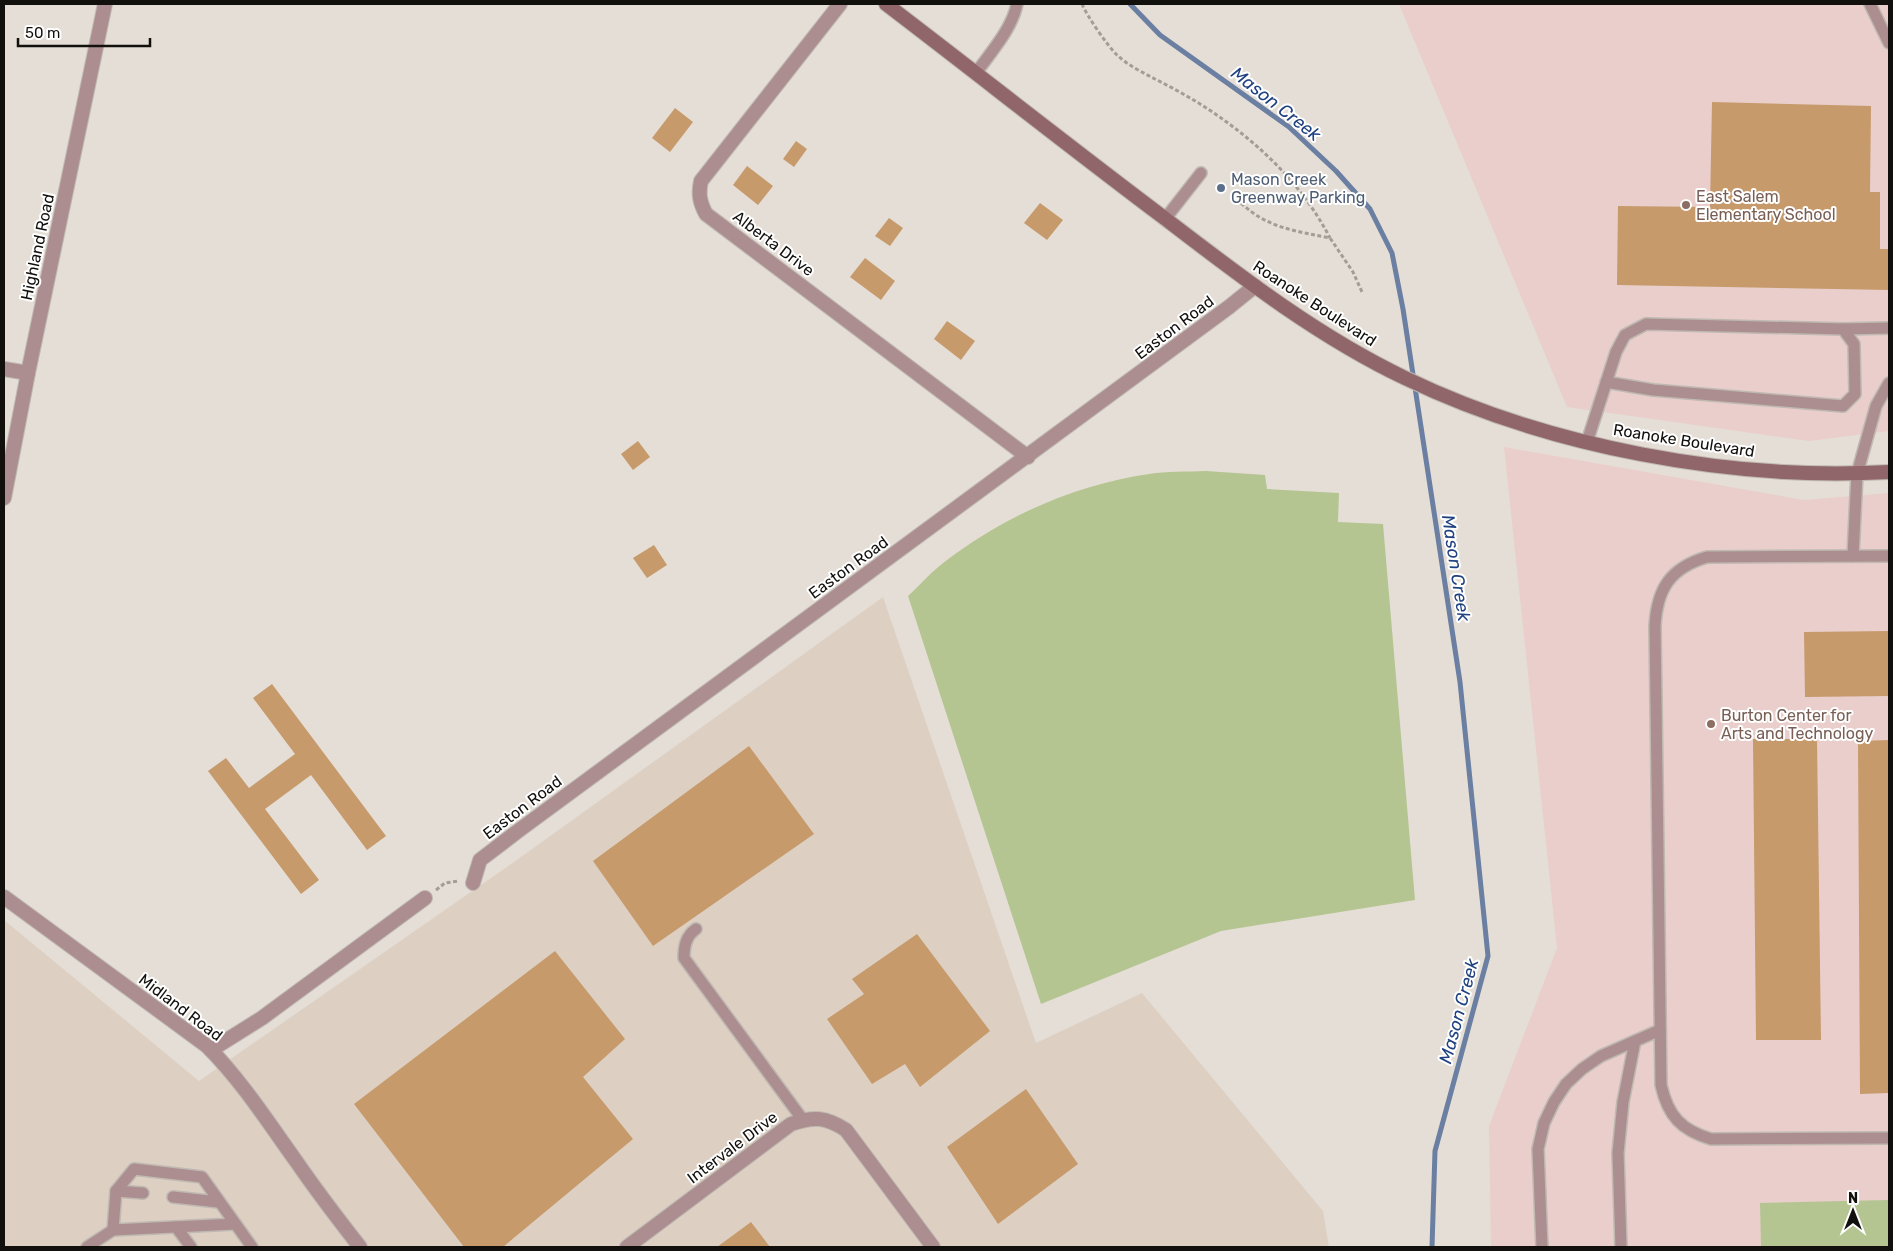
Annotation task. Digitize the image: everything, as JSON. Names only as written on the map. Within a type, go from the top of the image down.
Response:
[{"type":"main road","name":"Roanoke Boulevard","points":[[886,4],[1255,286],[1356,353],[1405,378],[1464,404],[1527,426],[1587,442],[1675,460],[1791,472],[1857,474],[1889,472]]},
{"type":"street","name":"Highland Road","points":[[4,498],[105,4]]},
{"type":"street","name":"Alberta Drive","points":[[840,4],[701,181],[699,188],[700,202],[706,214],[1028,457]]},
{"type":"street","name":"Easton Road","points":[[474,883],[480,860],[1028,457],[1222,313],[1255,286]]},
{"type":"street","points":[[4,369],[28,374]]},
{"type":"street","name":"Midland Road","points":[[4,897],[211,1050],[264,1116],[317,1192],[360,1247]]},
{"type":"street","points":[[211,1050],[262,1018],[425,898]]},
{"type":"street","name":"Intervale Drive","points":[[627,1247],[792,1124],[803,1120],[823,1119],[834,1122],[846,1130],[932,1247]]},
{"type":"lane","points":[[976,73],[1001,39],[1015,12],[1017,4]]},
{"type":"lane","points":[[1870,4],[1889,43]]},
{"type":"lane","points":[[1165,219],[1201,173]]},
{"type":"lane","points":[[1587,442],[1616,352],[1625,335],[1646,324],[1843,329],[1889,328]]},
{"type":"lane","points":[[1606,382],[1654,390],[1843,406],[1855,394],[1854,344],[1843,329]]},
{"type":"lane","points":[[1853,556],[1857,474],[1876,406],[1889,383]]},
{"type":"lane","points":[[1889,556],[1707,557],[1694,561],[1670,578],[1662,589],[1656,608],[1655,626],[1660,1085],[1664,1101],[1677,1120],[1696,1135],[1711,1139],[1889,1138]]},
{"type":"lane","points":[[696,929],[688,936],[684,947],[684,958],[803,1120]]},
{"type":"lane","points":[[1542,1247],[1538,1149],[1544,1123],[1558,1096],[1566,1084],[1582,1069],[1601,1056],[1660,1030]]},
{"type":"lane","points":[[1621,1247],[1618,1153],[1623,1102],[1635,1041]]},
{"type":"lane","points":[[113,1230],[116,1191],[134,1169],[202,1177],[218,1202],[252,1247]]},
{"type":"lane","points":[[116,1191],[143,1193]]},
{"type":"lane","points":[[173,1197],[218,1202]]},
{"type":"lane","points":[[86,1247],[113,1230],[234,1224]]},
{"type":"lane","points":[[176,1227],[191,1247]]},
{"type":"path","points":[[1082,4],[1116,54],[1137,69],[1207,109],[1268,156],[1286,173],[1318,217],[1353,272],[1362,292]]},
{"type":"path","points":[[1240,203],[1264,222],[1330,238]]},
{"type":"path","points":[[425,898],[454,880],[474,883]]},
{"type":"shaded area","name":"East Salem Elementary School","points":[[1399,4],[1889,4],[1889,431],[1809,441],[1567,407]]},
{"type":"shaded area","name":"Burton Center for Arts and Technology","points":[[1504,447],[1804,500],[1889,493],[1889,1247],[1491,1247],[1489,1126],[1557,948]]},
{"type":"shaded area","points":[[883,597],[1036,1043],[1142,993],[1323,1211],[1329,1247],[4,1247],[4,920],[199,1081],[514,862]]},
{"type":"green space","points":[[1206,471],[1265,475],[1267,489],[1339,493],[1338,522],[1383,524],[1415,900],[1221,931],[1041,1004],[908,596],[942,564],[970,544],[993,529],[1043,504],[1068,494],[1122,479],[1156,473]]},
{"type":"green space","points":[[1889,1200],[1889,1247],[1761,1247],[1760,1203]]},
{"type":"building","points":[[1712,102],[1871,106],[1870,192],[1880,192],[1880,249],[1889,249],[1889,290],[1617,285],[1618,206],[1710,207]]},
{"type":"building","points":[[675,108],[693,122],[670,152],[652,138]]},
{"type":"building","points":[[796,141],[807,149],[794,167],[783,159]]},
{"type":"building","points":[[747,166],[773,186],[758,205],[733,185]]},
{"type":"building","points":[[1040,203],[1063,220],[1047,240],[1024,223]]},
{"type":"building","points":[[889,218],[903,228],[890,246],[875,236]]},
{"type":"building","points":[[865,258],[895,281],[881,300],[850,277]]},
{"type":"building","points":[[947,321],[975,341],[961,360],[934,339]]},
{"type":"building","points":[[638,441],[650,457],[633,470],[621,454]]},
{"type":"building","points":[[654,545],[667,565],[647,578],[633,558]]},
{"type":"building","points":[[1889,631],[1889,696],[1805,697],[1804,632]]},
{"type":"building","points":[[272,684],[386,836],[367,850],[311,775],[265,809],[319,880],[301,894],[208,771],[226,758],[249,788],[295,754],[253,698]]},
{"type":"building","points":[[1753,739],[1817,739],[1821,1040],[1756,1040]]},
{"type":"building","points":[[1889,740],[1889,1093],[1860,1094],[1858,741]]},
{"type":"building","points":[[749,746],[814,834],[653,946],[593,861]]},
{"type":"building","points":[[917,934],[990,1031],[920,1087],[905,1064],[872,1084],[827,1019],[864,994],[852,979]]},
{"type":"building","points":[[555,951],[625,1039],[583,1077],[633,1139],[503,1247],[464,1247],[354,1104]]},
{"type":"building","points":[[1026,1089],[1078,1164],[998,1224],[947,1147]]},
{"type":"building","points":[[751,1222],[770,1247],[717,1247]]},
{"type":"waterway","name":"Mason Creek","points":[[1130,4],[1160,35],[1289,127],[1336,171],[1370,209],[1392,253],[1403,309],[1460,682],[1488,956],[1435,1151],[1432,1247]]},
{"type":"place","name":"Mason Creek Greenway Parking","points":[[1221,188]]},
{"type":"place","name":"East Salem Elementary School","points":[[1686,205]]},
{"type":"place","name":"Burton Center for Arts and Technology","points":[[1711,724]]}]
